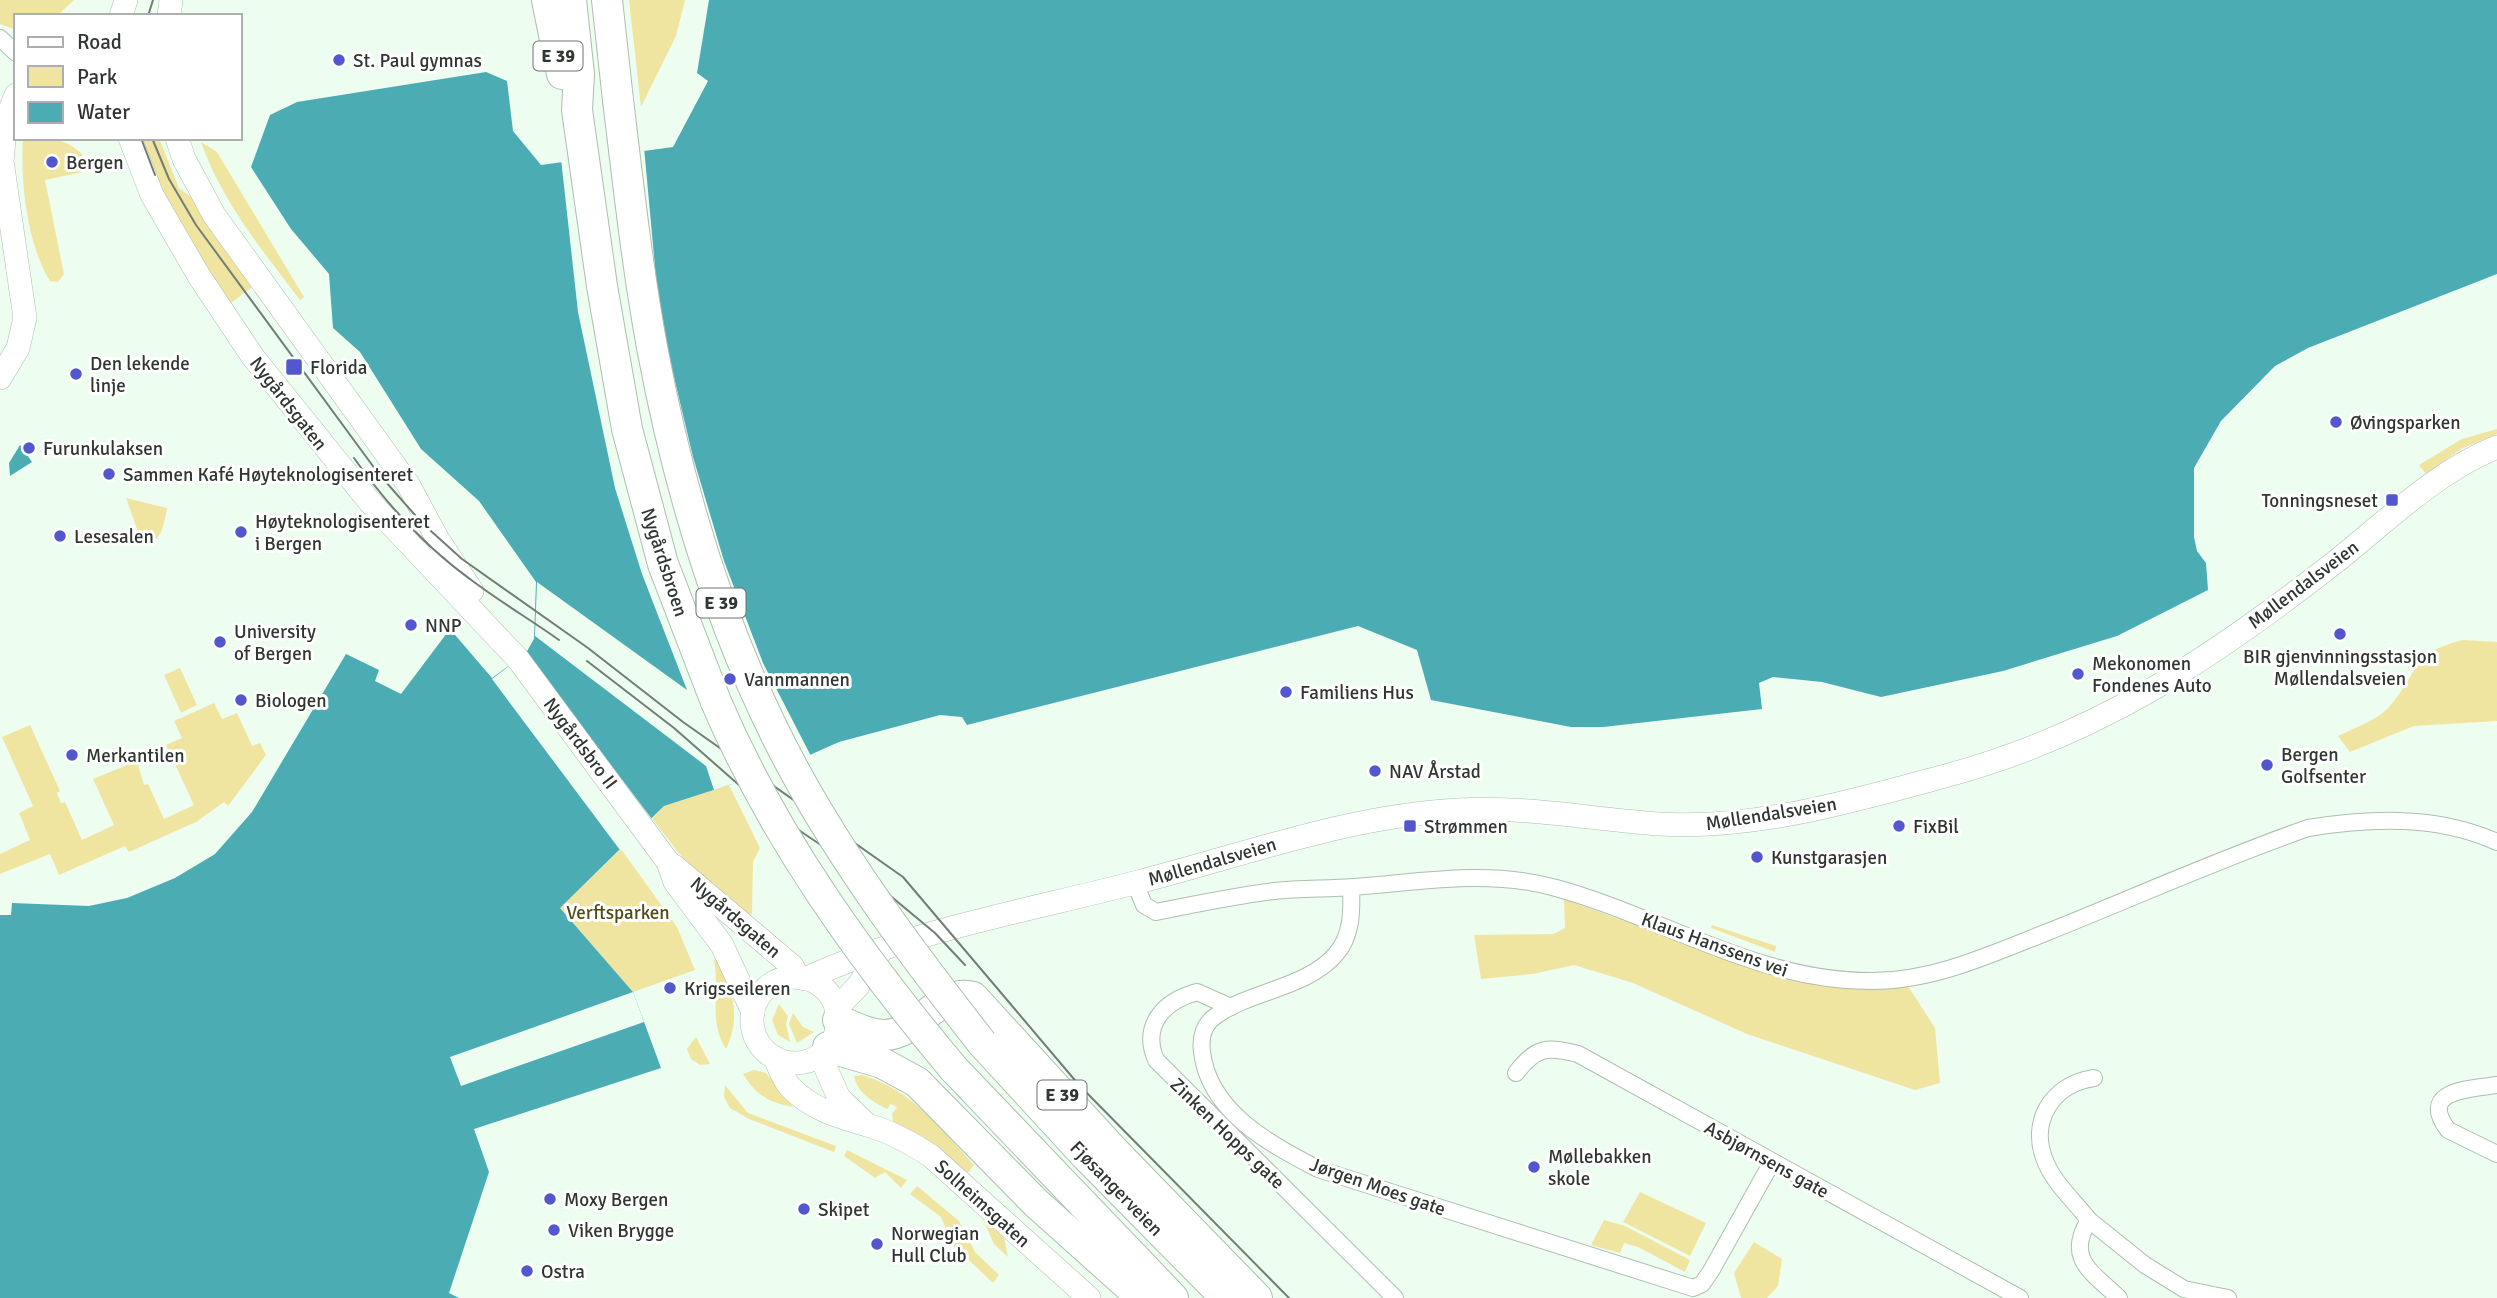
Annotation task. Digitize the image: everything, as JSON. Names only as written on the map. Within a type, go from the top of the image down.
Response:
[{"type":"highway","name":"E 39","points":[[547,0],[562,78],[577,110]]},
{"type":"highway","name":"E 39","points":[[571,0],[579,74],[577,110]]},
{"type":"highway","name":"Nygårdsbroen","points":[[607,0],[641,281],[668,422],[704,555],[733,635],[793,768],[850,864],[922,967],[982,1043]]},
{"type":"highway","name":"Nygårdsbroen","points":[[577,110],[602,285],[627,429],[663,564],[694,650],[757,787],[817,889],[896,1000],[954,1069]]},
{"type":"highway","name":"E 39","points":[[831,1033],[895,1033],[915,1026],[956,997],[967,996],[978,1000],[1115,1152],[1257,1298]]},
{"type":"highway","points":[[915,1026],[911,1052],[917,1082]]},
{"type":"highway","points":[[831,1033],[917,1082],[1036,1203],[1142,1298]]},
{"type":"highway","name":"Fjøsangerveien","points":[[982,1043],[1085,1155],[1226,1298]]},
{"type":"highway","name":"Fjøsangerveien","points":[[954,1069],[1173,1298]]},
{"type":"main road","points":[[0,378],[18,348],[25,318],[2,161],[3,131],[14,94]]},
{"type":"main road","name":"Nygårdsgaten","points":[[131,140],[152,195],[199,275],[253,357],[369,501],[432,564],[479,621],[496,633],[519,659]]},
{"type":"main road","name":"Nygårdsgaten","points":[[178,140],[194,181],[214,215],[408,484],[455,568],[489,615],[496,633]]},
{"type":"main road","name":"Møllendalsveien","points":[[802,978],[927,935],[1135,883],[1301,835],[1366,821],[1426,812],[1534,809],[1659,824],[1703,824],[1756,819],[1856,799],[1951,775],[2071,733],[2158,688],[2207,658],[2450,472],[2497,447]]},
{"type":"main road","name":"Nygårdsbro II","points":[[519,659],[643,827]]},
{"type":"main road","name":"Nygårdsgaten","points":[[643,827],[668,862],[675,882],[722,945],[753,1012]]},
{"type":"main road","name":"Nygårdsgaten","points":[[668,862],[686,874],[783,958],[802,978]]},
{"type":"main road","points":[[831,1033],[825,990],[802,978],[781,980],[766,989],[753,1012],[757,1041],[775,1058],[798,1063],[831,1033],[881,951]]},
{"type":"main road","name":"Solheimsgaten","points":[[831,1033],[839,1098],[866,1124]]},
{"type":"main road","name":"Solheimsgaten","points":[[775,1058],[789,1086],[811,1103],[835,1117],[866,1124],[908,1141],[931,1156],[1089,1298]]},
{"type":"street","points":[[0,38],[14,50]]},
{"type":"street","name":"Klaus Hanssens vei","points":[[1135,883],[1144,905],[1156,912],[1277,891],[1351,888],[1451,878],[1512,879],[1554,887],[1604,903],[1756,962],[1817,978],[1871,981],[1933,975],[1988,956],[2308,828],[2364,821],[2424,822],[2455,828],[2497,842]]},
{"type":"street","name":"Jørgen Moes gate","points":[[1351,888],[1352,912],[1338,953],[1306,975],[1231,1007],[1216,1016],[1202,1033],[1201,1045],[1206,1072],[1213,1089],[1230,1110],[1274,1146],[1318,1169],[1693,1288],[1702,1284],[1772,1162]]},
{"type":"street","name":"Zinken Hopps gate","points":[[1231,1007],[1197,992],[1177,997],[1161,1010],[1153,1022],[1152,1050],[1156,1060],[1395,1298]]},
{"type":"street","name":"Asbjørnsens gate","points":[[1516,1073],[1530,1056],[1539,1051],[1559,1049],[1577,1054],[2020,1298]]},
{"type":"street","points":[[2094,1078],[2075,1081],[2048,1104],[2041,1117],[2040,1143],[2045,1162],[2089,1220],[2145,1265],[2184,1289],[2228,1298]]},
{"type":"street","points":[[2497,1085],[2454,1091],[2442,1101],[2440,1115],[2448,1130],[2497,1154]]},
{"type":"street","points":[[2089,1220],[2078,1242],[2080,1257],[2119,1298]]},
{"type":"green space","points":[[0,0],[74,0],[59,14],[14,14],[14,29],[0,24]]},
{"type":"green space","points":[[629,0],[685,0],[676,36],[641,107]]},
{"type":"green space","points":[[23,140],[57,140],[70,145],[92,166],[88,171],[45,180],[64,274],[58,282],[50,281],[36,249],[27,212]]},
{"type":"green space","points":[[136,140],[160,140],[179,188],[195,200],[255,285],[227,306],[205,272]]},
{"type":"green space","points":[[201,142],[217,152],[304,297],[300,300],[232,205]]},
{"type":"green space","points":[[2497,429],[2497,434],[2461,449],[2426,474],[2419,465],[2462,439]]},
{"type":"green space","points":[[126,498],[167,508],[161,532],[154,541],[142,543]]},
{"type":"green space","points":[[2463,640],[2497,642],[2497,721],[2414,726],[2350,752],[2338,736],[2385,711],[2425,657],[2446,645]]},
{"type":"green space","points":[[180,668],[197,705],[181,713],[164,675]]},
{"type":"green space","points":[[214,703],[222,719],[237,713],[252,746],[260,743],[266,755],[228,806],[224,802],[196,822],[129,852],[125,846],[59,875],[50,854],[0,874],[0,854],[30,840],[19,813],[33,806],[2,737],[30,725],[60,791],[57,793],[61,803],[65,802],[82,840],[114,825],[93,779],[137,761],[144,785],[148,784],[164,819],[194,805],[166,745],[182,738],[174,721]]},
{"type":"green space","points":[[729,785],[760,848],[753,862],[752,913],[748,918],[698,877],[652,819],[664,806]]},
{"type":"green space","name":"Verftsparken","points":[[621,849],[677,927],[695,970],[633,992],[560,908]]},
{"type":"green space","points":[[1564,899],[1711,953],[1828,987],[1908,986],[1935,1028],[1940,1083],[1915,1090],[1747,1034],[1633,983],[1574,965],[1533,974],[1481,979],[1474,935],[1554,934],[1565,928]]},
{"type":"green space","points":[[1712,925],[1776,946],[1775,952],[1711,928]]},
{"type":"green space","points":[[720,956],[731,991],[734,1014],[731,1037],[726,1049],[717,1028],[716,1017],[714,960]]},
{"type":"green space","points":[[779,1004],[788,1016],[786,1024],[790,1042],[778,1035],[772,1020]]},
{"type":"green space","points":[[793,1013],[803,1027],[814,1032],[797,1043],[789,1024]]},
{"type":"green space","points":[[696,1037],[710,1064],[700,1065],[691,1059],[687,1049]]},
{"type":"green space","points":[[754,1070],[766,1073],[793,1107],[777,1103],[758,1093],[743,1074]]},
{"type":"green space","points":[[862,1075],[896,1090],[937,1124],[974,1165],[968,1173],[922,1136],[893,1122],[892,1114],[897,1107],[891,1104],[887,1109],[866,1096],[854,1076]]},
{"type":"green space","points":[[725,1085],[748,1113],[836,1146],[834,1152],[749,1119],[730,1108],[724,1097]]},
{"type":"green space","points":[[847,1150],[907,1180],[901,1188],[885,1172],[875,1178],[844,1156]]},
{"type":"green space","points":[[917,1186],[959,1221],[975,1252],[999,1275],[993,1283],[952,1244],[941,1217],[910,1194]]},
{"type":"green space","points":[[1640,1192],[1706,1223],[1690,1256],[1623,1222]]},
{"type":"green space","points":[[981,1215],[1004,1237],[1008,1257],[994,1244]]},
{"type":"green space","points":[[1604,1220],[1625,1226],[1690,1260],[1685,1272],[1638,1247],[1624,1243],[1620,1253],[1591,1245]]},
{"type":"green space","points":[[1754,1242],[1782,1259],[1778,1286],[1767,1298],[1741,1298],[1734,1273]]},
{"type":"water","points":[[709,0],[2497,0],[2497,274],[2308,348],[2275,366],[2221,421],[2194,468],[2194,537],[2197,551],[2206,563],[2208,590],[2117,636],[2003,671],[1881,697],[1822,682],[1773,677],[1759,683],[1762,709],[1603,727],[1571,727],[1431,700],[1417,650],[1358,626],[967,725],[962,717],[940,715],[839,742],[776,770],[664,806],[560,908],[633,992],[661,1068],[474,1129],[489,1172],[449,1293],[459,1298],[0,1298],[0,915],[11,915],[12,903],[89,906],[127,898],[175,878],[215,854],[252,812],[346,654],[379,670],[375,681],[401,694],[450,629],[492,678],[526,653],[534,639],[536,582],[479,501],[421,449],[360,352],[333,328],[329,274],[291,229],[251,167],[270,115],[297,102],[486,72],[507,81],[513,131],[541,165],[673,147],[708,81],[697,73]]},
{"type":"water","points":[[20,445],[32,462],[10,476],[9,463]]},
{"type":"pier","points":[[644,147],[656,278],[669,356],[693,457],[724,561],[763,663],[812,758],[734,787],[732,784],[714,790],[706,766],[535,636],[537,582],[687,690],[642,574],[615,488],[578,312],[561,159]]},
{"type":"pier","points":[[526,653],[652,819],[620,850],[492,679]]},
{"type":"pier","points":[[633,992],[644,1022],[461,1086],[450,1057]]},
{"type":"tram line","points":[[149,14],[153,0]]},
{"type":"tram line","points":[[142,140],[155,175]]},
{"type":"tram line","points":[[153,140],[169,179],[196,225],[378,473],[422,523],[462,559],[588,648],[683,722],[903,877],[1079,1085],[1289,1298]]},
{"type":"tram line","points":[[354,458],[394,509],[440,555],[485,590],[559,640]]},
{"type":"tram line","points":[[587,661],[674,728],[763,806],[864,874],[935,933],[965,965]]},
{"type":"place","name":"St. Paul gymnas","points":[[339,60]]},
{"type":"place","name":"Bergen","points":[[52,162]]},
{"type":"place","name":"Florida","points":[[294,367]]},
{"type":"place","name":"Den lekende linje","points":[[76,374]]},
{"type":"place","name":"Øvingsparken","points":[[2336,422]]},
{"type":"place","name":"Furunkulaksen","points":[[29,448]]},
{"type":"place","name":"Sammen Kafé Høyteknologisenteret","points":[[109,474]]},
{"type":"place","name":"Tonningsneset","points":[[2392,500]]},
{"type":"place","name":"Høyteknologisenteret i Bergen","points":[[241,532]]},
{"type":"place","name":"Lesesalen","points":[[60,536]]},
{"type":"place","name":"NNP","points":[[411,625]]},
{"type":"place","name":"BIR gjenvinningsstasjon Møllendalsveien","points":[[2340,634]]},
{"type":"place","name":"University of Bergen","points":[[220,642]]},
{"type":"place","name":"Mekonomen Fondenes Auto","points":[[2078,674]]},
{"type":"place","name":"Vannmannen","points":[[730,679]]},
{"type":"place","name":"Familiens Hus","points":[[1286,692]]},
{"type":"place","name":"Biologen","points":[[241,700]]},
{"type":"place","name":"Merkantilen","points":[[72,755]]},
{"type":"place","name":"Bergen Golfsenter","points":[[2267,765]]},
{"type":"place","name":"NAV Årstad","points":[[1375,771]]},
{"type":"place","name":"Strømmen","points":[[1410,826]]},
{"type":"place","name":"FixBil","points":[[1899,826]]},
{"type":"place","name":"Kunstgarasjen","points":[[1757,857]]},
{"type":"place","name":"Krigsseileren","points":[[670,988]]},
{"type":"place","name":"Møllebakken skole","points":[[1534,1167]]},
{"type":"place","name":"Moxy Bergen","points":[[550,1199]]},
{"type":"place","name":"Skipet","points":[[804,1209]]},
{"type":"place","name":"Viken Brygge","points":[[554,1230]]},
{"type":"place","name":"Norwegian Hull Club","points":[[877,1244]]},
{"type":"place","name":"Ostra","points":[[527,1271]]}]
